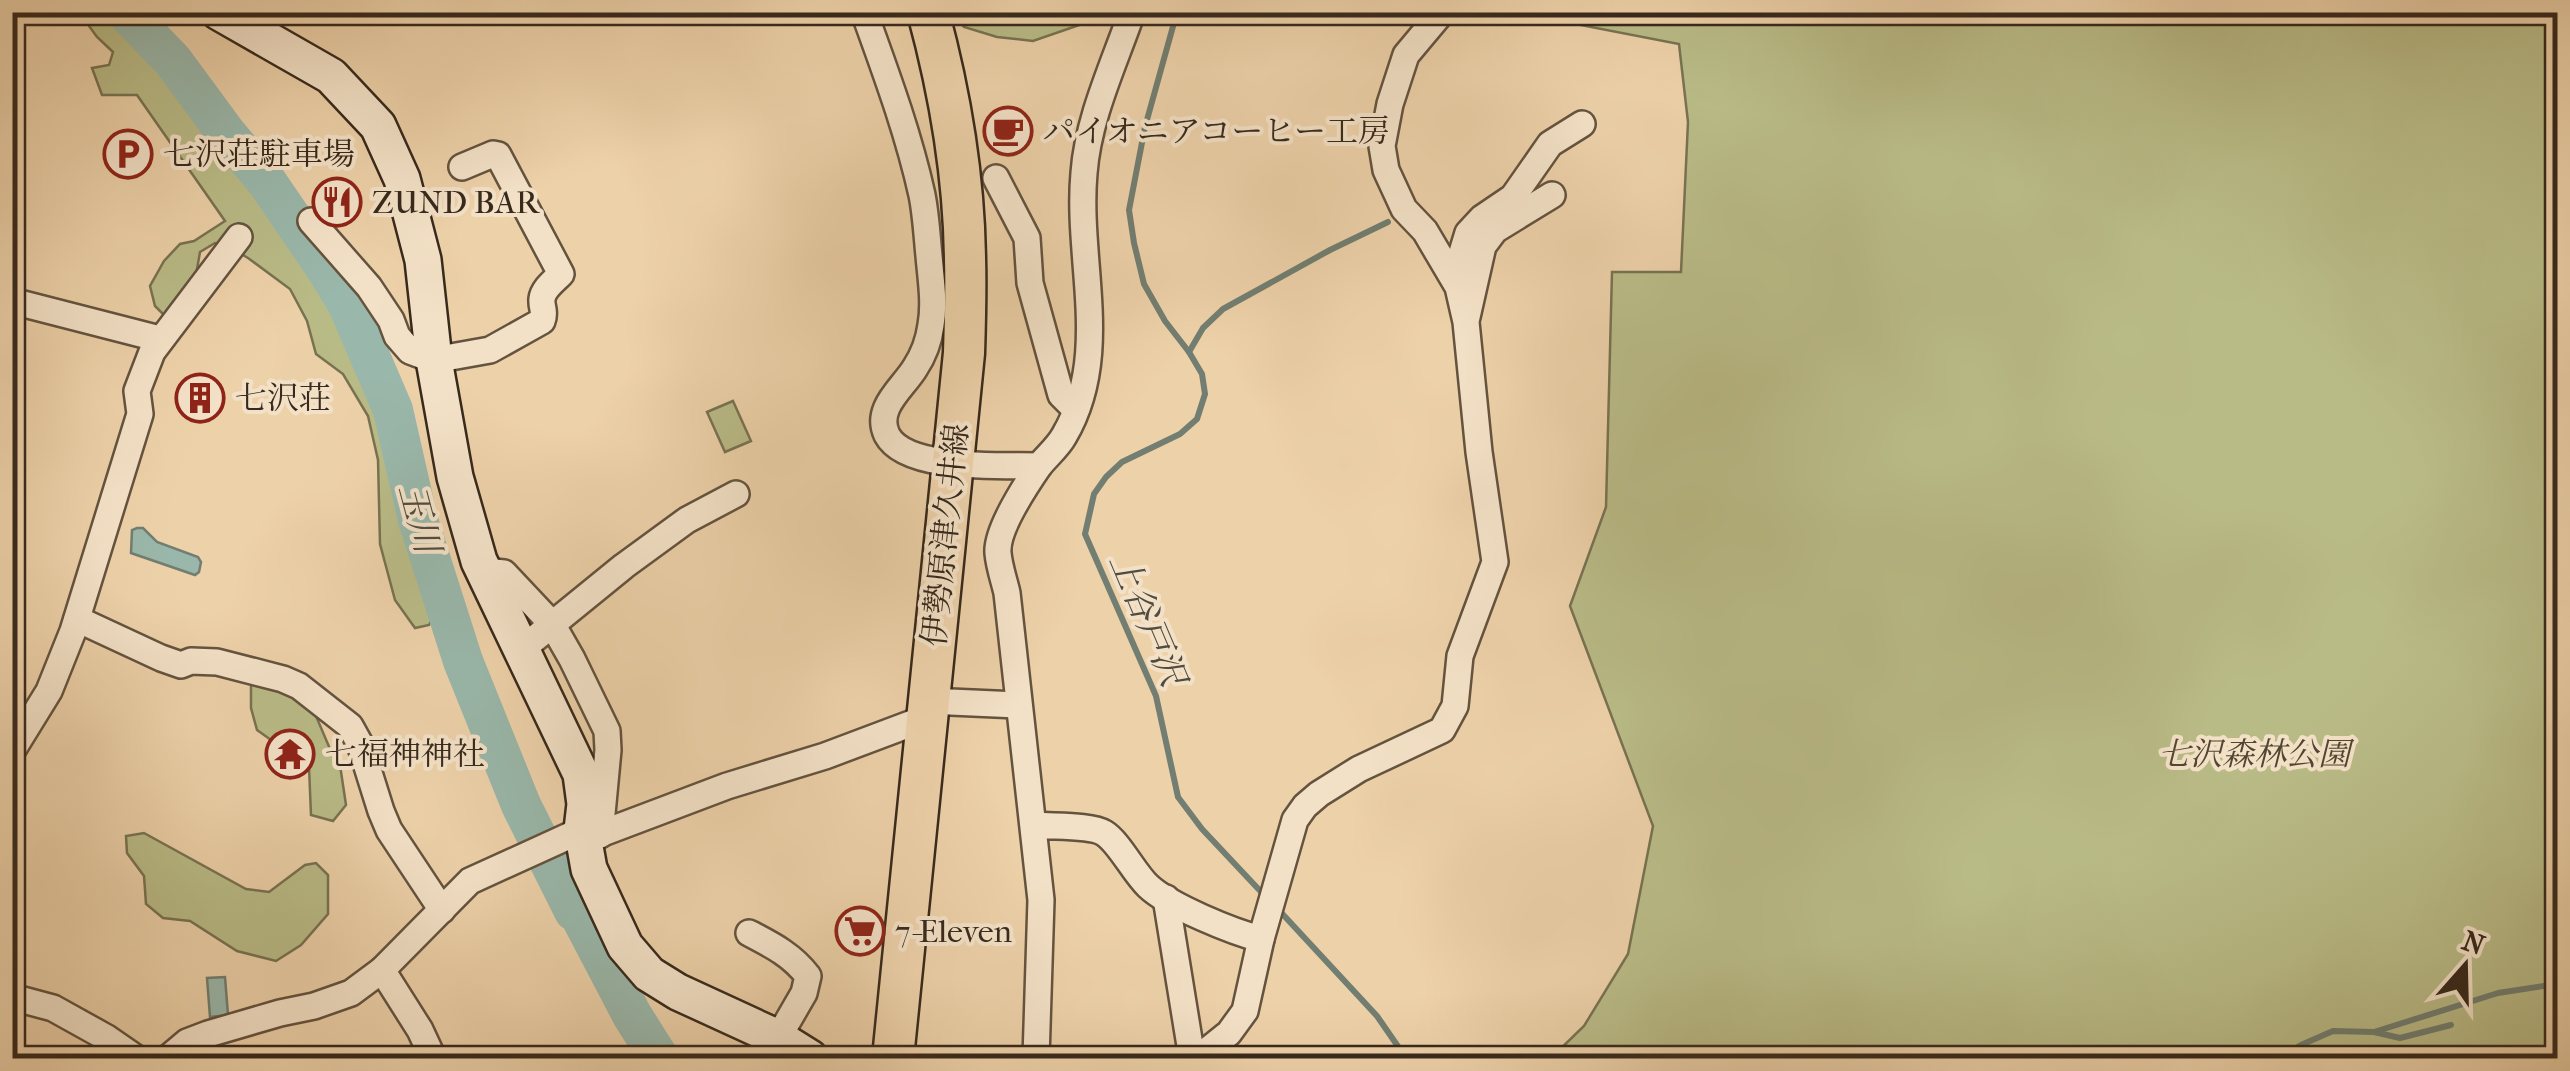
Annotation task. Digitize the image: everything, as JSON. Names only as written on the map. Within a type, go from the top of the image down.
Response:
[{"type":"main road","name":"伊勢原津久井線","points":[[893,1058],[964,354],[964,230],[953,126],[928,12]]},
{"type":"street","points":[[219,12],[331,76],[378,126],[402,178],[423,260],[434,360],[455,476],[479,561],[581,774],[589,869],[626,946],[650,974],[678,992],[778,1038],[810,1058]]},
{"type":"street","points":[[864,12],[900,109],[922,199],[933,294],[932,325],[924,353],[890,400],[884,427],[896,446],[906,453],[953,462],[1040,466]]},
{"type":"street","points":[[1036,1058],[1042,925],[1035,826],[998,540],[1020,492],[1064,437],[1087,379],[1090,347],[1084,172],[1093,124],[1132,12]]},
{"type":"street","points":[[1166,898],[1195,1058],[1229,1033],[1246,1011],[1278,879],[1295,820],[1305,806],[1359,769],[1442,730],[1455,706],[1460,656],[1495,562],[1478,452],[1466,322],[1452,274],[1426,232],[1404,210],[1386,170],[1382,146],[1390,104],[1406,56],[1442,12]]},
{"type":"street","points":[[1452,274],[1468,233],[1514,196],[1550,144],[1582,124]]},
{"type":"street","points":[[311,221],[369,287],[410,351],[434,360],[490,350],[542,321],[542,299],[560,274],[498,155],[462,166]]},
{"type":"street","points":[[996,178],[1027,238],[1030,284],[1061,395],[1075,409]]},
{"type":"street","points":[[1466,322],[1483,246],[1495,230],[1552,194]]},
{"type":"street","points":[[12,752],[49,691],[77,619],[140,414],[137,391],[152,352],[240,237]]},
{"type":"street","points":[[12,301],[160,338]]},
{"type":"street","points":[[522,649],[687,520],[736,494]]},
{"type":"street","points":[[484,571],[504,573],[552,624],[607,731],[608,750],[586,836]]},
{"type":"street","points":[[77,619],[180,664],[216,662],[284,679],[350,726],[360,744],[389,830],[442,910]]},
{"type":"street","points":[[168,1058],[187,1042],[208,1034],[350,993],[382,970],[470,881],[522,856],[825,756],[927,710],[1018,704]]},
{"type":"street","points":[[1035,826],[1100,830],[1148,886],[1166,898],[1242,934],[1264,929]]},
{"type":"street","points":[[749,933],[798,962],[808,976],[804,993],[778,1038]]},
{"type":"street","points":[[382,970],[433,1058]]},
{"type":"street","points":[[12,997],[53,1008],[136,1058]]},
{"type":"green space","points":[[79,12],[109,13],[139,44],[157,55],[228,147],[239,176],[270,209],[297,212],[337,269],[348,290],[339,313],[344,340],[381,401],[437,610],[429,625],[415,628],[395,600],[380,544],[378,460],[368,416],[343,374],[316,354],[307,321],[290,289],[248,258],[215,243],[200,252],[196,275],[168,319],[155,306],[150,286],[164,261],[180,244],[194,241],[225,221],[137,95],[102,95],[92,68],[109,65],[113,52]]},
{"type":"green space","points":[[950,13],[1094,13],[1091,21],[1033,41],[997,37],[964,27]]},
{"type":"green space","name":"七沢森林公園","points":[[1519,13],[2557,13],[2557,1058],[1551,1058],[1584,1026],[1628,954],[1653,826],[1570,606],[1606,507],[1612,272],[1681,272],[1688,122],[1679,44]]},
{"type":"green space","points":[[733,401],[751,441],[725,452],[707,412]]},
{"type":"green space","points":[[260,681],[289,693],[316,716],[340,765],[346,805],[333,821],[311,815],[309,767],[257,730],[251,686]]},
{"type":"green space","points":[[144,833],[246,889],[269,892],[305,865],[316,863],[328,875],[328,914],[301,945],[276,961],[237,951],[190,921],[163,918],[146,904],[144,876],[127,853],[126,836]]},
{"type":"shaded area","points":[[143,528],[157,542],[198,557],[199,572],[195,575],[131,553],[132,530]]},
{"type":"shaded area","points":[[225,977],[228,1015],[210,1017],[207,978]]},
{"type":"waterway","name":"玉川","points":[[126,12],[173,61],[267,182],[348,305],[393,410],[418,520],[463,661],[521,805],[574,911],[659,1058]]},
{"type":"waterway","name":"上谷戸沢","points":[[1177,12],[1145,127],[1129,210],[1144,284],[1202,374],[1205,394],[1197,419],[1180,434],[1122,462],[1106,477],[1094,494],[1085,534],[1156,696],[1178,797],[1202,829],[1264,895]]},
{"type":"waterway","points":[[1189,352],[1203,328],[1223,309],[1388,222]]},
{"type":"waterway","name":"上谷戸沢","points":[[1276,907],[1377,1016],[1406,1058]]},
{"type":"waterway","points":[[2374,1032],[2498,993],[2550,985]]},
{"type":"waterway","points":[[2278,1058],[2333,1031],[2374,1032],[2400,1038],[2451,1025]]},
{"type":"place","name":"パイオニアコーヒー工房","points":[[1008,131]]},
{"type":"place","name":"七沢荘駐車場","points":[[128,154]]},
{"type":"place","name":"ZUND BAR","points":[[337,202]]},
{"type":"place","name":"七沢荘","points":[[200,398]]},
{"type":"place","name":"七福神神社","points":[[290,754]]},
{"type":"place","name":"7-Eleven","points":[[860,931]]}]
